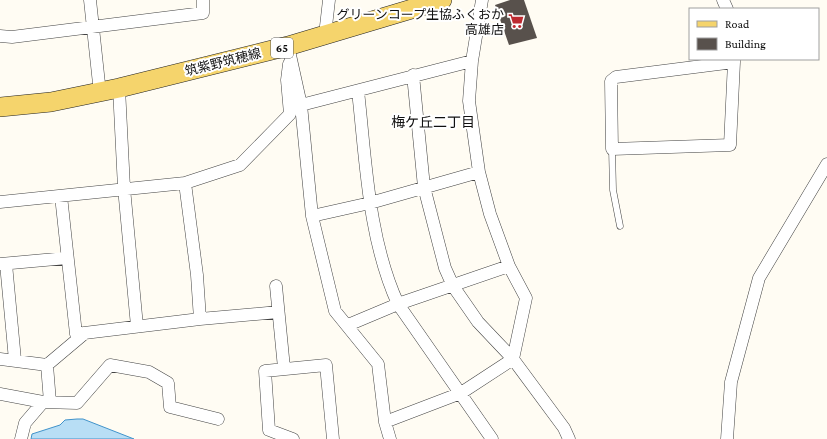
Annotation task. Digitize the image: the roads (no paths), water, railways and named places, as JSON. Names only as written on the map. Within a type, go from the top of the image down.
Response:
[{"type":"main road","name":"筑紫野筑穂線","points":[[0,107],[51,102],[100,93],[289,51],[325,35],[442,0]]},
{"type":"street","points":[[90,0],[91,26],[100,93]]},
{"type":"street","points":[[0,36],[12,36],[203,13],[203,0]]},
{"type":"street","points":[[325,35],[329,0]]},
{"type":"street","points":[[385,422],[461,393],[513,359],[526,298],[509,266],[490,214],[479,172],[469,101],[472,61],[482,0]]},
{"type":"street","points":[[289,51],[301,105],[312,216],[335,311],[348,325],[378,364],[385,422],[390,439]]},
{"type":"street","points":[[0,202],[124,188],[185,183],[240,165],[290,114],[287,80],[289,51]]},
{"type":"street","points":[[734,60],[730,145],[612,149],[611,81],[616,77],[734,60]]},
{"type":"street","points":[[301,105],[472,61]]},
{"type":"street","points":[[413,75],[424,187],[445,268],[453,286],[478,322],[513,359],[564,428],[570,439]]},
{"type":"street","points":[[119,88],[124,188],[137,326]]},
{"type":"street","points":[[358,90],[370,203],[383,265],[398,304],[492,439]]},
{"type":"street","points":[[727,439],[731,382],[759,278],[827,164]]},
{"type":"street","points":[[312,216],[370,203],[479,172]]},
{"type":"street","points":[[185,183],[197,275],[200,319]]},
{"type":"street","points":[[61,196],[66,258],[76,334],[200,319],[278,312]]},
{"type":"street","points":[[15,360],[3,264],[66,258]]},
{"type":"street","points":[[348,325],[398,304],[509,266]]},
{"type":"street","points":[[276,286],[284,368]]},
{"type":"street","points":[[0,358],[47,365],[85,333]]},
{"type":"street","points":[[21,439],[25,424],[47,402],[47,365]]},
{"type":"street","points":[[0,394],[47,402],[77,403],[110,365],[149,372],[168,383],[170,408],[218,419]]},
{"type":"street","points":[[293,439],[269,430],[265,371],[326,365],[333,439]]},
{"type":"lane","points":[[612,149],[613,190],[620,226]]},
{"type":"water","points":[[83,419],[134,439],[31,439],[32,434],[60,425],[65,420]]},
{"type":"place","name":"グリーンコープ生協ふくおか 高雄店","points":[[516,21]]},
{"type":"district","name":"梅ケ丘二丁目","points":[[433,122]]}]
